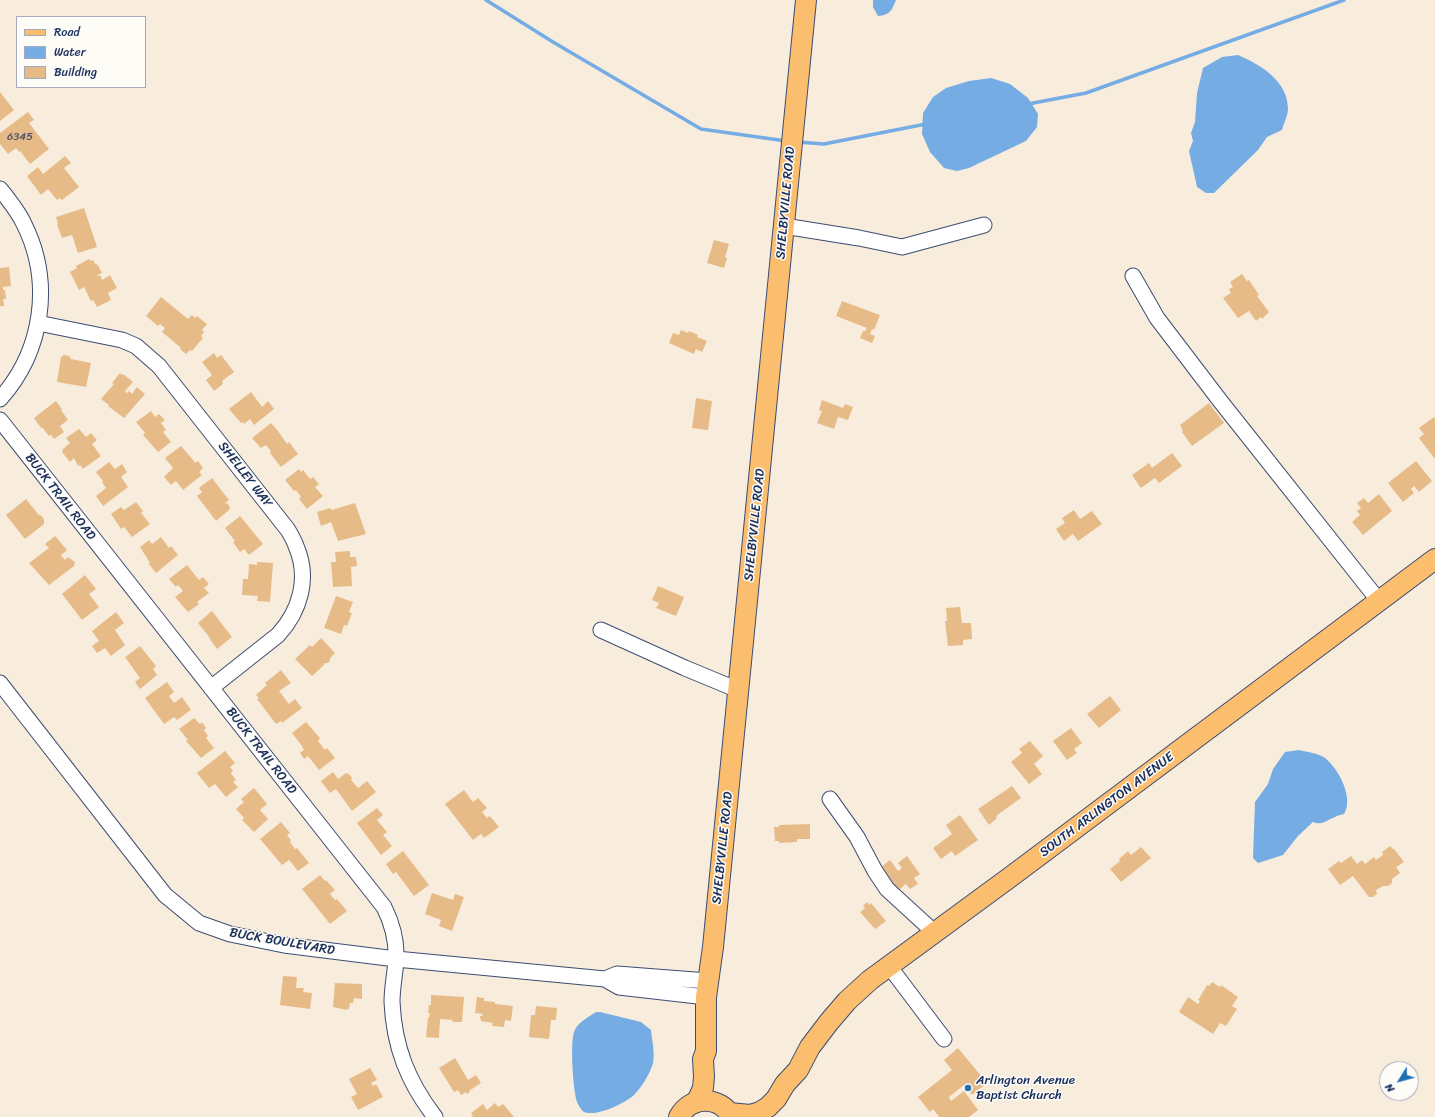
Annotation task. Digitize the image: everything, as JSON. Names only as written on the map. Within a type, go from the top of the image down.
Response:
[{"type":"main road","name":"SHELBYVILLE ROAD","points":[[706,1050],[707,989],[713,947],[806,0]]},
{"type":"main road","name":"SOUTH ARLINGTON AVENUE","points":[[772,1117],[789,1096],[798,1070],[810,1047],[842,1006],[856,991],[1435,559]]},
{"type":"main road","points":[[706,1050],[713,1061],[719,1096],[729,1112]]},
{"type":"main road","points":[[682,1113],[699,1097],[703,1088],[703,1059],[706,1050]]},
{"type":"main road","name":"SOUTH ARLINGTON AVENUE","points":[[682,1113],[702,1101],[710,1101],[729,1112],[750,1115],[764,1110],[772,1103],[785,1084],[798,1070]]},
{"type":"street","points":[[0,189],[23,220],[34,247],[40,272],[41,292],[38,323],[34,342],[25,364],[0,399]]},
{"type":"street","points":[[784,226],[859,238],[902,247],[984,225]]},
{"type":"street","points":[[1133,276],[1157,318],[1166,330],[1379,601]]},
{"type":"street","name":"SHELLEY WAY","points":[[38,323],[122,340],[136,346],[147,354],[159,366],[294,539],[302,563],[303,580],[300,600],[294,613],[278,635],[211,688]]},
{"type":"street","name":"BUCK TRAIL ROAD","points":[[0,420],[384,907],[391,923],[394,935],[396,959],[392,1002],[397,1041],[413,1084],[421,1099],[435,1117]]},
{"type":"street","points":[[601,630],[684,668],[738,690]]},
{"type":"street","name":"BUCK BOULEVARD","points":[[0,683],[165,895],[199,923],[230,934],[284,945],[396,959],[605,979],[617,974],[707,989]]},
{"type":"street","points":[[830,799],[857,837],[875,871],[887,889],[935,933]]},
{"type":"street","points":[[889,966],[944,1039]]},
{"type":"water","points":[[873,0],[896,0],[888,13],[878,16],[873,7]]},
{"type":"water","points":[[1238,55],[1264,69],[1278,82],[1287,99],[1287,114],[1282,130],[1267,137],[1258,150],[1214,193],[1206,193],[1197,187],[1189,151],[1193,141],[1191,133],[1195,122],[1197,93],[1203,68],[1222,57]]},
{"type":"water","points":[[991,78],[1010,84],[1028,98],[1038,114],[1037,127],[1026,141],[969,168],[957,171],[944,168],[930,152],[922,134],[923,113],[933,97],[946,88],[969,81]]},
{"type":"water","points":[[1299,750],[1319,755],[1330,763],[1344,784],[1347,807],[1344,814],[1321,823],[1313,822],[1298,836],[1283,855],[1258,863],[1253,858],[1255,802],[1268,784],[1273,769],[1285,752]]},
{"type":"water","points":[[596,1012],[641,1022],[651,1030],[654,1059],[648,1076],[634,1095],[610,1109],[589,1113],[584,1112],[577,1102],[573,1078],[572,1046],[575,1029],[583,1020]]},
{"type":"building","points":[[0,92],[14,110],[0,121]]},
{"type":"building","points":[[28,112],[34,120],[29,123],[49,149],[30,164],[16,148],[8,154],[0,144],[0,133]]},
{"type":"building","points":[[65,156],[71,163],[64,168],[79,187],[62,200],[60,198],[57,200],[48,189],[41,195],[27,176],[38,167],[43,174]]},
{"type":"building","points":[[84,208],[97,247],[78,253],[72,235],[62,238],[57,225],[56,217]]},
{"type":"building","points":[[714,240],[729,244],[725,257],[727,258],[724,268],[707,263]]},
{"type":"building","points":[[89,259],[91,261],[93,260],[96,265],[97,264],[102,273],[97,275],[100,275],[102,280],[110,275],[117,288],[108,293],[111,300],[97,307],[93,300],[91,301],[84,287],[79,290],[70,272],[77,268],[76,266]]},
{"type":"building","points":[[9,267],[11,286],[3,287],[3,290],[5,290],[6,299],[3,299],[4,306],[0,306],[0,268]]},
{"type":"building","points":[[1242,274],[1247,281],[1249,280],[1259,295],[1257,296],[1269,312],[1262,319],[1261,317],[1256,321],[1249,311],[1238,318],[1223,298],[1231,293],[1229,289],[1233,287],[1230,282]]},
{"type":"building","points":[[161,297],[188,319],[192,315],[195,318],[197,316],[207,324],[202,330],[204,332],[201,336],[203,338],[192,351],[190,350],[186,354],[162,332],[165,328],[160,324],[158,326],[146,316]]},
{"type":"building","points":[[842,301],[880,315],[874,330],[872,329],[870,334],[875,336],[872,343],[860,338],[863,331],[867,328],[836,316]]},
{"type":"building","points":[[681,330],[688,333],[689,331],[698,335],[697,337],[707,341],[702,352],[696,349],[694,354],[669,343],[673,333],[679,335]]},
{"type":"building","points":[[214,353],[217,358],[221,355],[234,372],[222,381],[223,384],[214,391],[206,380],[212,375],[202,362]]},
{"type":"building","points":[[64,355],[69,356],[71,359],[91,363],[86,387],[57,382],[61,357]]},
{"type":"building","points":[[120,373],[133,382],[125,391],[127,393],[129,391],[132,394],[137,387],[145,394],[124,418],[101,399],[114,384],[112,383]]},
{"type":"building","points":[[251,392],[262,407],[268,401],[274,409],[254,425],[250,419],[244,424],[243,422],[241,423],[229,409]]},
{"type":"building","points":[[696,398],[712,401],[708,430],[692,428]]},
{"type":"building","points":[[822,400],[843,408],[845,404],[853,407],[848,420],[838,417],[834,429],[817,423],[822,411],[819,410]]},
{"type":"building","points":[[56,401],[68,420],[60,426],[64,432],[54,439],[51,435],[49,436],[42,427],[41,428],[34,418]]},
{"type":"building","points":[[1209,403],[1224,423],[1192,446],[1182,432],[1183,431],[1180,425]]},
{"type":"building","points":[[151,411],[155,417],[159,414],[165,420],[161,423],[166,430],[163,432],[171,442],[158,452],[143,435],[145,433],[136,422]]},
{"type":"building","points":[[1434,417],[1435,459],[1419,438],[1424,434],[1419,428]]},
{"type":"building","points":[[271,423],[287,444],[289,442],[298,454],[281,467],[270,453],[271,451],[266,445],[261,448],[252,438]]},
{"type":"building","points":[[79,429],[86,437],[91,433],[97,440],[92,444],[101,456],[83,469],[80,465],[78,466],[74,458],[70,462],[62,452],[62,450],[70,443],[66,438]]},
{"type":"building","points":[[181,446],[195,463],[198,461],[203,468],[199,472],[202,475],[183,490],[176,481],[171,485],[164,477],[173,468],[165,458]]},
{"type":"building","points":[[1172,453],[1182,466],[1159,483],[1155,478],[1141,488],[1132,475],[1149,463],[1152,468]]},
{"type":"building","points":[[1416,461],[1432,481],[1419,492],[1414,486],[1411,489],[1414,493],[1403,502],[1388,483]]},
{"type":"building","points":[[109,462],[115,469],[122,464],[127,472],[121,477],[128,487],[103,506],[96,496],[106,488],[96,472]]},
{"type":"building","points":[[299,469],[301,472],[303,470],[310,479],[313,477],[319,484],[315,487],[323,496],[307,509],[299,499],[301,497],[296,490],[294,491],[285,480]]},
{"type":"building","points":[[212,478],[229,500],[225,503],[227,503],[230,507],[229,510],[216,521],[197,496],[202,492],[199,488]]},
{"type":"building","points":[[1379,494],[1392,511],[1363,535],[1352,522],[1360,515],[1357,511],[1361,508],[1357,503],[1364,498],[1368,503]]},
{"type":"building","points":[[26,499],[37,514],[42,516],[44,524],[25,539],[6,515]]},
{"type":"building","points":[[136,502],[143,511],[141,513],[150,524],[132,537],[124,527],[121,529],[111,514],[121,507],[124,510]]},
{"type":"building","points":[[355,503],[366,534],[338,541],[331,522],[321,526],[317,512],[330,508],[332,510]]},
{"type":"building","points":[[1074,510],[1080,519],[1092,511],[1102,524],[1078,541],[1073,534],[1064,541],[1056,529],[1065,523],[1062,518]]},
{"type":"building","points":[[240,516],[263,544],[249,555],[244,549],[240,552],[233,542],[235,541],[225,528]]},
{"type":"building","points":[[55,536],[67,550],[61,555],[65,560],[68,557],[75,562],[74,566],[49,585],[29,563],[49,548],[45,544]]},
{"type":"building","points":[[161,537],[169,548],[171,546],[178,555],[156,573],[148,563],[150,563],[140,547],[149,540],[152,544]]},
{"type":"building","points":[[350,551],[350,557],[356,557],[357,566],[351,567],[352,586],[333,587],[331,562],[336,562],[335,552]]},
{"type":"building","points":[[257,562],[273,563],[270,602],[257,601],[258,596],[242,595],[243,579],[248,579],[249,564],[257,565]]},
{"type":"building","points":[[187,565],[199,580],[203,577],[209,584],[204,588],[209,593],[197,602],[199,604],[188,612],[175,597],[183,591],[178,585],[176,587],[169,579]]},
{"type":"building","points":[[85,575],[96,589],[89,594],[99,607],[82,620],[62,594]]},
{"type":"building","points":[[658,586],[684,597],[676,616],[656,608],[659,603],[652,600]]},
{"type":"building","points":[[336,596],[353,602],[349,612],[352,613],[347,626],[344,625],[341,634],[324,628]]},
{"type":"building","points":[[960,607],[962,623],[971,623],[972,639],[963,640],[963,645],[948,646],[945,621],[947,621],[946,608]]},
{"type":"building","points":[[212,611],[232,637],[217,649],[198,623]]},
{"type":"building","points":[[116,612],[124,623],[115,630],[125,645],[111,656],[105,648],[97,653],[92,646],[99,641],[92,631]]},
{"type":"building","points":[[321,638],[335,653],[330,658],[328,663],[325,663],[312,676],[295,659],[310,645],[312,647]]},
{"type":"building","points":[[140,646],[156,666],[153,669],[157,675],[140,689],[135,682],[140,678],[125,657]]},
{"type":"building","points":[[281,670],[291,683],[279,691],[289,704],[295,699],[302,708],[282,723],[281,721],[276,724],[257,699],[259,698],[256,695],[267,685],[265,683]]},
{"type":"building","points":[[167,682],[174,692],[169,696],[174,703],[182,697],[191,710],[177,720],[174,717],[164,724],[145,698]]},
{"type":"building","points":[[1110,696],[1121,710],[1099,728],[1087,714]]},
{"type":"building","points":[[194,718],[200,724],[202,722],[206,728],[204,730],[208,736],[206,738],[214,748],[201,758],[186,741],[188,740],[179,729]]},
{"type":"building","points":[[306,722],[320,738],[318,741],[325,750],[327,748],[335,758],[319,770],[308,756],[304,759],[300,753],[304,750],[292,733]]},
{"type":"building","points":[[1071,728],[1082,743],[1074,749],[1077,753],[1067,760],[1053,741]]},
{"type":"building","points":[[1030,741],[1043,756],[1034,764],[1042,774],[1029,784],[1011,762],[1022,753],[1019,749]]},
{"type":"building","points":[[225,751],[235,763],[230,767],[233,771],[231,773],[236,780],[233,782],[238,787],[226,797],[215,784],[209,788],[197,773]]},
{"type":"building","points":[[333,772],[338,779],[346,773],[349,774],[352,778],[351,780],[358,788],[367,781],[376,792],[352,811],[336,789],[330,793],[321,781]]},
{"type":"building","points":[[1012,786],[1021,798],[996,816],[997,818],[989,825],[978,809]]},
{"type":"building","points":[[254,788],[267,804],[260,810],[268,819],[254,832],[242,820],[244,818],[236,809],[244,802],[241,799]]},
{"type":"building","points":[[464,790],[473,802],[478,798],[487,808],[482,812],[487,818],[490,816],[499,827],[484,838],[481,834],[473,840],[445,804]]},
{"type":"building","points":[[377,808],[383,815],[377,820],[387,832],[383,835],[392,846],[381,855],[357,823]]},
{"type":"building","points":[[960,815],[978,840],[955,856],[952,851],[941,859],[933,848],[952,834],[946,825]]},
{"type":"building","points":[[281,822],[290,833],[287,835],[291,840],[290,842],[309,863],[298,871],[289,860],[282,865],[260,839]]},
{"type":"building","points":[[810,824],[810,839],[797,839],[797,842],[779,843],[779,841],[775,841],[774,827],[779,827],[779,825]]},
{"type":"building","points":[[1390,846],[1404,862],[1396,867],[1400,873],[1392,879],[1392,883],[1376,890],[1377,894],[1373,897],[1369,897],[1353,876],[1340,885],[1328,869],[1339,861],[1341,863],[1351,856],[1357,864],[1362,860],[1365,864],[1374,857],[1376,860],[1383,855],[1382,852]]},
{"type":"building","points":[[1141,847],[1151,858],[1121,882],[1110,869],[1120,861],[1119,859],[1128,851],[1131,855]]},
{"type":"building","points":[[403,851],[429,885],[414,896],[396,872],[393,874],[386,864]]},
{"type":"building","points":[[907,856],[920,874],[914,878],[918,884],[910,889],[906,884],[896,892],[879,869],[890,860],[898,871],[902,868],[898,863]]},
{"type":"building","points":[[320,875],[335,890],[330,894],[335,900],[337,899],[347,911],[330,924],[302,889]]},
{"type":"building","points":[[432,893],[453,900],[455,894],[464,897],[452,931],[439,926],[441,920],[425,914]]},
{"type":"building","points":[[867,902],[869,905],[871,903],[886,921],[875,929],[860,912],[865,908],[863,906]]},
{"type":"building","points":[[283,976],[297,977],[296,988],[304,988],[303,992],[312,993],[310,1009],[280,1005]]},
{"type":"building","points":[[1212,982],[1220,987],[1221,985],[1238,997],[1232,1006],[1237,1009],[1226,1026],[1220,1023],[1213,1034],[1179,1012],[1188,997],[1198,1004],[1200,1001],[1198,1000],[1207,985],[1209,986]]},
{"type":"building","points":[[335,983],[362,984],[362,999],[354,998],[353,1003],[350,1003],[349,1009],[347,1010],[333,1007]]},
{"type":"building","points":[[431,995],[464,997],[462,1022],[452,1022],[453,1020],[440,1019],[439,1038],[426,1037]]},
{"type":"building","points":[[477,997],[484,998],[484,1001],[495,1002],[495,1004],[513,1006],[511,1021],[505,1020],[504,1027],[492,1026],[493,1023],[481,1021],[480,1016],[483,1014],[475,1013]]},
{"type":"building","points":[[536,1006],[557,1008],[556,1020],[551,1020],[549,1039],[529,1037],[531,1015],[535,1015]]},
{"type":"building","points":[[958,1048],[987,1083],[972,1095],[964,1085],[949,1097],[951,1101],[964,1091],[978,1110],[969,1117],[939,1117],[933,1109],[930,1112],[918,1097],[952,1070],[944,1060]]},
{"type":"building","points":[[455,1058],[468,1080],[476,1075],[481,1083],[467,1094],[466,1092],[461,1095],[458,1090],[454,1092],[439,1068]]},
{"type":"building","points":[[370,1068],[377,1080],[371,1083],[373,1086],[376,1084],[383,1097],[358,1110],[351,1097],[357,1094],[349,1079]]},
{"type":"building","points":[[495,1103],[498,1107],[503,1104],[514,1117],[471,1117],[473,1116],[471,1113],[483,1104],[487,1110]]},
{"type":"waterway","points":[[486,0],[553,42],[701,129],[786,141]]},
{"type":"waterway","points":[[1028,104],[1086,93],[1344,0]]},
{"type":"waterway","points":[[798,142],[824,144],[926,124]]},
{"type":"place","name":"Arlington Avenue Baptist Church","points":[[968,1088]]}]
